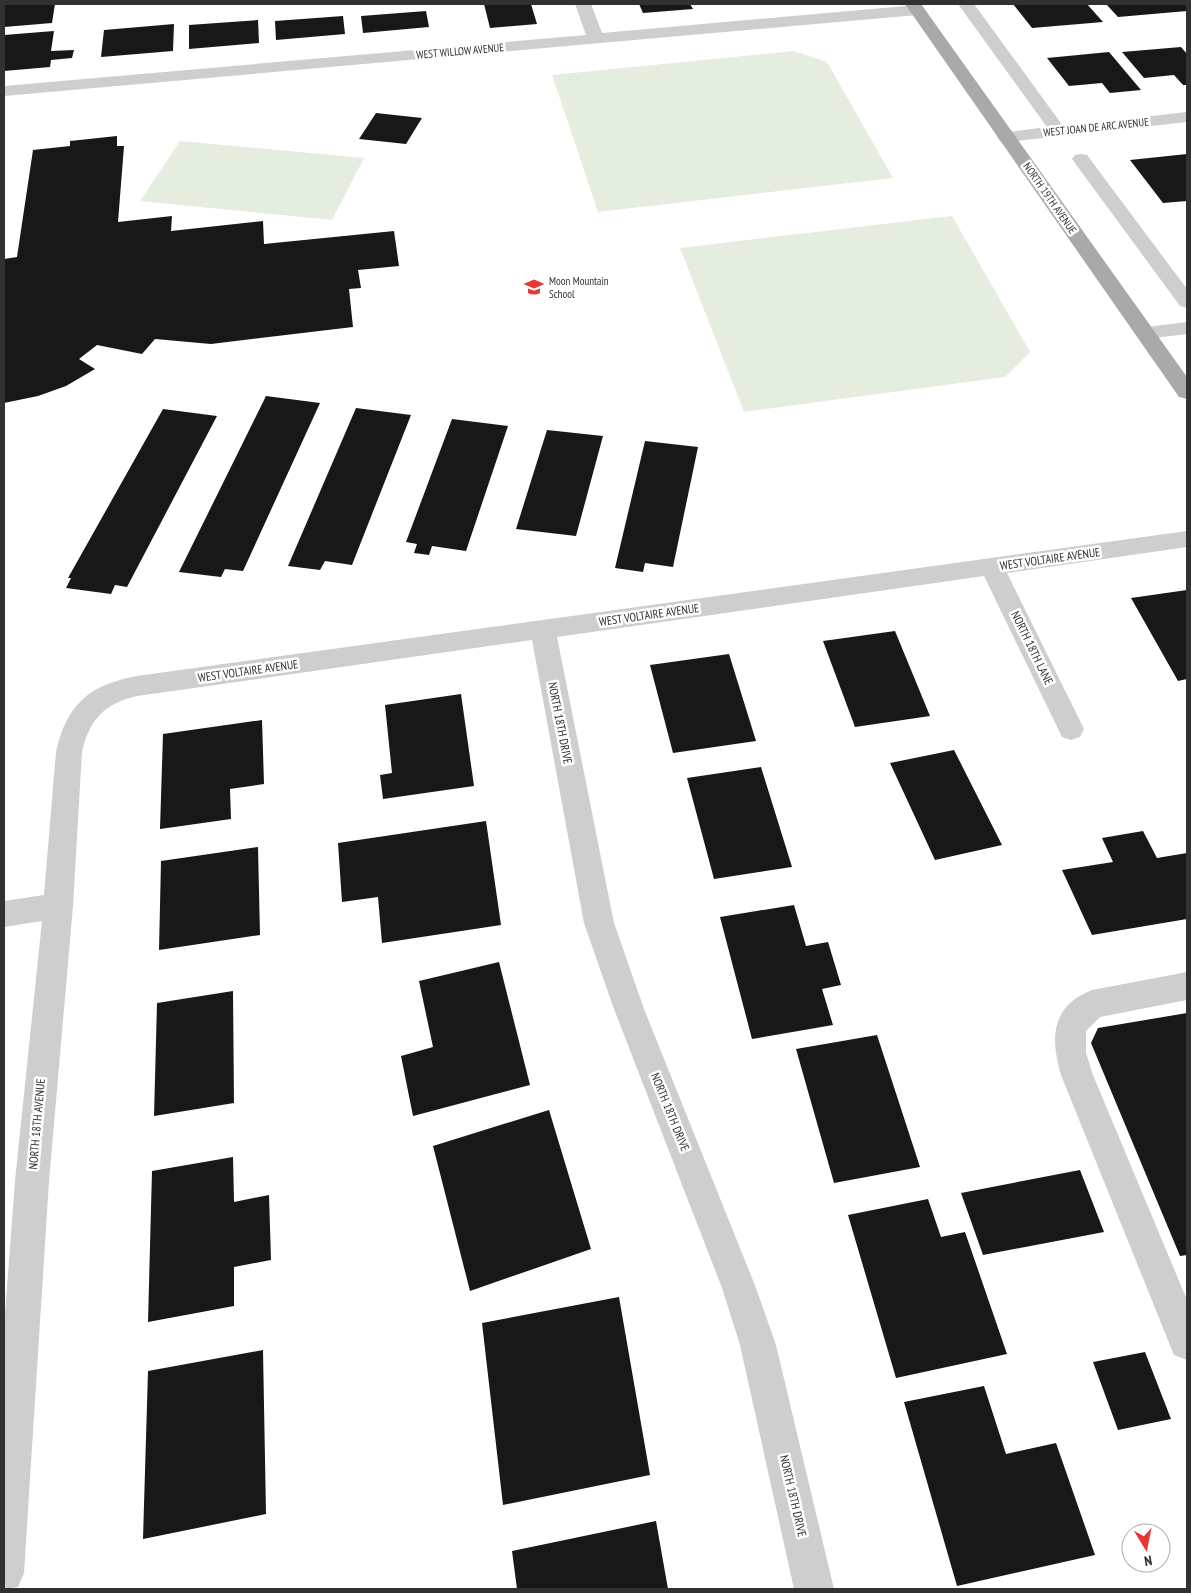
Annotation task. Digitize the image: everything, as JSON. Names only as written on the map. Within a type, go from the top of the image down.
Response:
[{"type":"main road","name":"NORTH 19TH AVENUE","points":[[915,7],[1187,392]]},
{"type":"street","points":[[584,4],[596,39]]},
{"type":"street","points":[[966,4],[1058,131]]},
{"type":"street","name":"WEST WILLOW AVENUE","points":[[4,91],[596,39],[863,9],[915,7]]},
{"type":"street","name":"WEST JOAN DE ARC AVENUE","points":[[1006,137],[1187,117]]},
{"type":"street","points":[[1081,159],[1187,302]]},
{"type":"street","points":[[1146,333],[1187,328]]},
{"type":"street","name":"WEST VOLTAIRE AVENUE","points":[[110,692],[146,685],[1187,539]]},
{"type":"street","name":"NORTH 18TH LANE","points":[[992,567],[1071,729]]},
{"type":"street","name":"NORTH 18TH DRIVE","points":[[543,630],[599,923],[610,959],[739,1288],[754,1335],[814,1589]]},
{"type":"street","name":"NORTH 18TH AVENUE","points":[[4,1573],[6,1523],[33,1174],[72,736],[92,705],[110,692]]},
{"type":"street","points":[[4,914],[58,906]]},
{"type":"street","points":[[1187,986],[1092,1004],[1071,1025],[1070,1053],[1077,1075],[1187,1342]]},
{"type":"shaded area","points":[[794,51],[827,62],[893,178],[598,212],[552,75]]},
{"type":"shaded area","points":[[180,141],[364,158],[332,220],[140,201]]},
{"type":"shaded area","points":[[952,216],[1030,352],[1005,377],[744,412],[680,248]]},
{"type":"building","points":[[5,4],[55,4],[52,23],[4,27]]},
{"type":"building","points":[[484,4],[531,4],[537,24],[490,28]]},
{"type":"building","points":[[639,4],[690,4],[693,9],[643,13]]},
{"type":"building","points":[[1013,4],[1087,4],[1103,22],[1032,28]]},
{"type":"building","points":[[1106,4],[1186,4],[1187,11],[1118,17]]},
{"type":"building","points":[[426,11],[429,27],[363,33],[361,16]]},
{"type":"building","points":[[343,16],[345,34],[276,40],[275,21]]},
{"type":"building","points":[[258,20],[259,43],[189,49],[189,25]]},
{"type":"building","points":[[174,24],[173,51],[101,57],[104,30]]},
{"type":"building","points":[[54,31],[51,51],[74,50],[72,58],[51,60],[50,67],[4,71],[4,35]]},
{"type":"building","points":[[1181,47],[1187,54],[1187,85],[1183,85],[1174,75],[1144,78],[1122,52]]},
{"type":"building","points":[[1109,52],[1141,90],[1110,93],[1102,83],[1069,86],[1047,58]]},
{"type":"building","points":[[376,113],[422,118],[406,144],[359,139]]},
{"type":"building","points":[[117,136],[117,146],[124,146],[118,222],[172,216],[171,231],[263,221],[264,244],[394,231],[399,266],[358,270],[361,288],[349,289],[353,327],[211,344],[155,339],[142,354],[97,345],[79,359],[95,369],[66,386],[38,396],[4,403],[4,259],[17,257],[33,150],[70,146],[70,141]]},
{"type":"building","points":[[1187,154],[1187,201],[1163,203],[1130,160]]},
{"type":"building","points":[[266,396],[320,403],[243,571],[225,569],[221,577],[179,572]]},
{"type":"building","points":[[356,408],[411,415],[352,565],[325,561],[320,570],[288,566]]},
{"type":"building","points":[[163,409],[217,416],[127,587],[115,585],[111,594],[66,588],[71,578],[68,578]]},
{"type":"building","points":[[452,419],[508,426],[466,551],[432,546],[429,555],[414,553],[417,544],[406,542]]},
{"type":"building","points":[[547,430],[603,436],[576,536],[516,529]]},
{"type":"building","points":[[645,441],[698,447],[673,567],[645,563],[643,572],[615,568]]},
{"type":"building","points":[[1187,590],[1187,679],[1178,681],[1131,598]]},
{"type":"building","points":[[895,631],[930,716],[855,727],[823,641]]},
{"type":"building","points":[[729,654],[756,741],[673,753],[650,665]]},
{"type":"building","points":[[461,694],[474,786],[383,799],[380,775],[392,773],[385,705]]},
{"type":"building","points":[[262,720],[264,784],[230,789],[231,819],[160,829],[163,734]]},
{"type":"building","points":[[954,750],[1002,845],[935,860],[890,763]]},
{"type":"building","points":[[761,767],[792,867],[714,879],[687,778]]},
{"type":"building","points":[[486,821],[501,925],[382,943],[378,897],[342,902],[338,843]]},
{"type":"building","points":[[1143,831],[1157,858],[1187,853],[1187,919],[1092,935],[1062,870],[1113,862],[1102,838]]},
{"type":"building","points":[[258,847],[260,935],[159,950],[161,861]]},
{"type":"building","points":[[794,905],[806,946],[828,942],[841,985],[822,989],[833,1025],[752,1039],[720,917]]},
{"type":"building","points":[[499,962],[530,1085],[413,1116],[401,1056],[433,1047],[419,981]]},
{"type":"building","points":[[233,991],[234,1103],[154,1116],[157,1003]]},
{"type":"building","points":[[1187,1013],[1187,1255],[1180,1256],[1091,1043],[1098,1028]]},
{"type":"building","points":[[877,1035],[920,1167],[834,1183],[796,1049]]},
{"type":"building","points":[[549,1110],[591,1249],[470,1291],[433,1146]]},
{"type":"building","points":[[233,1157],[234,1202],[269,1195],[271,1260],[234,1267],[234,1306],[148,1322],[152,1171]]},
{"type":"building","points":[[1080,1170],[1104,1232],[983,1255],[961,1193]]},
{"type":"building","points":[[928,1199],[941,1237],[965,1232],[1007,1354],[896,1378],[848,1215]]},
{"type":"building","points":[[619,1297],[650,1475],[503,1505],[482,1323]]},
{"type":"building","points":[[263,1350],[266,1514],[143,1539],[148,1371]]},
{"type":"building","points":[[1145,1352],[1171,1419],[1118,1430],[1093,1362]]},
{"type":"building","points":[[984,1386],[1006,1454],[1056,1443],[1095,1555],[957,1586],[904,1402]]},
{"type":"building","points":[[656,1521],[668,1589],[517,1589],[512,1551]]},
{"type":"place","name":"Moon Mountain School","points":[[534,287]]}]
